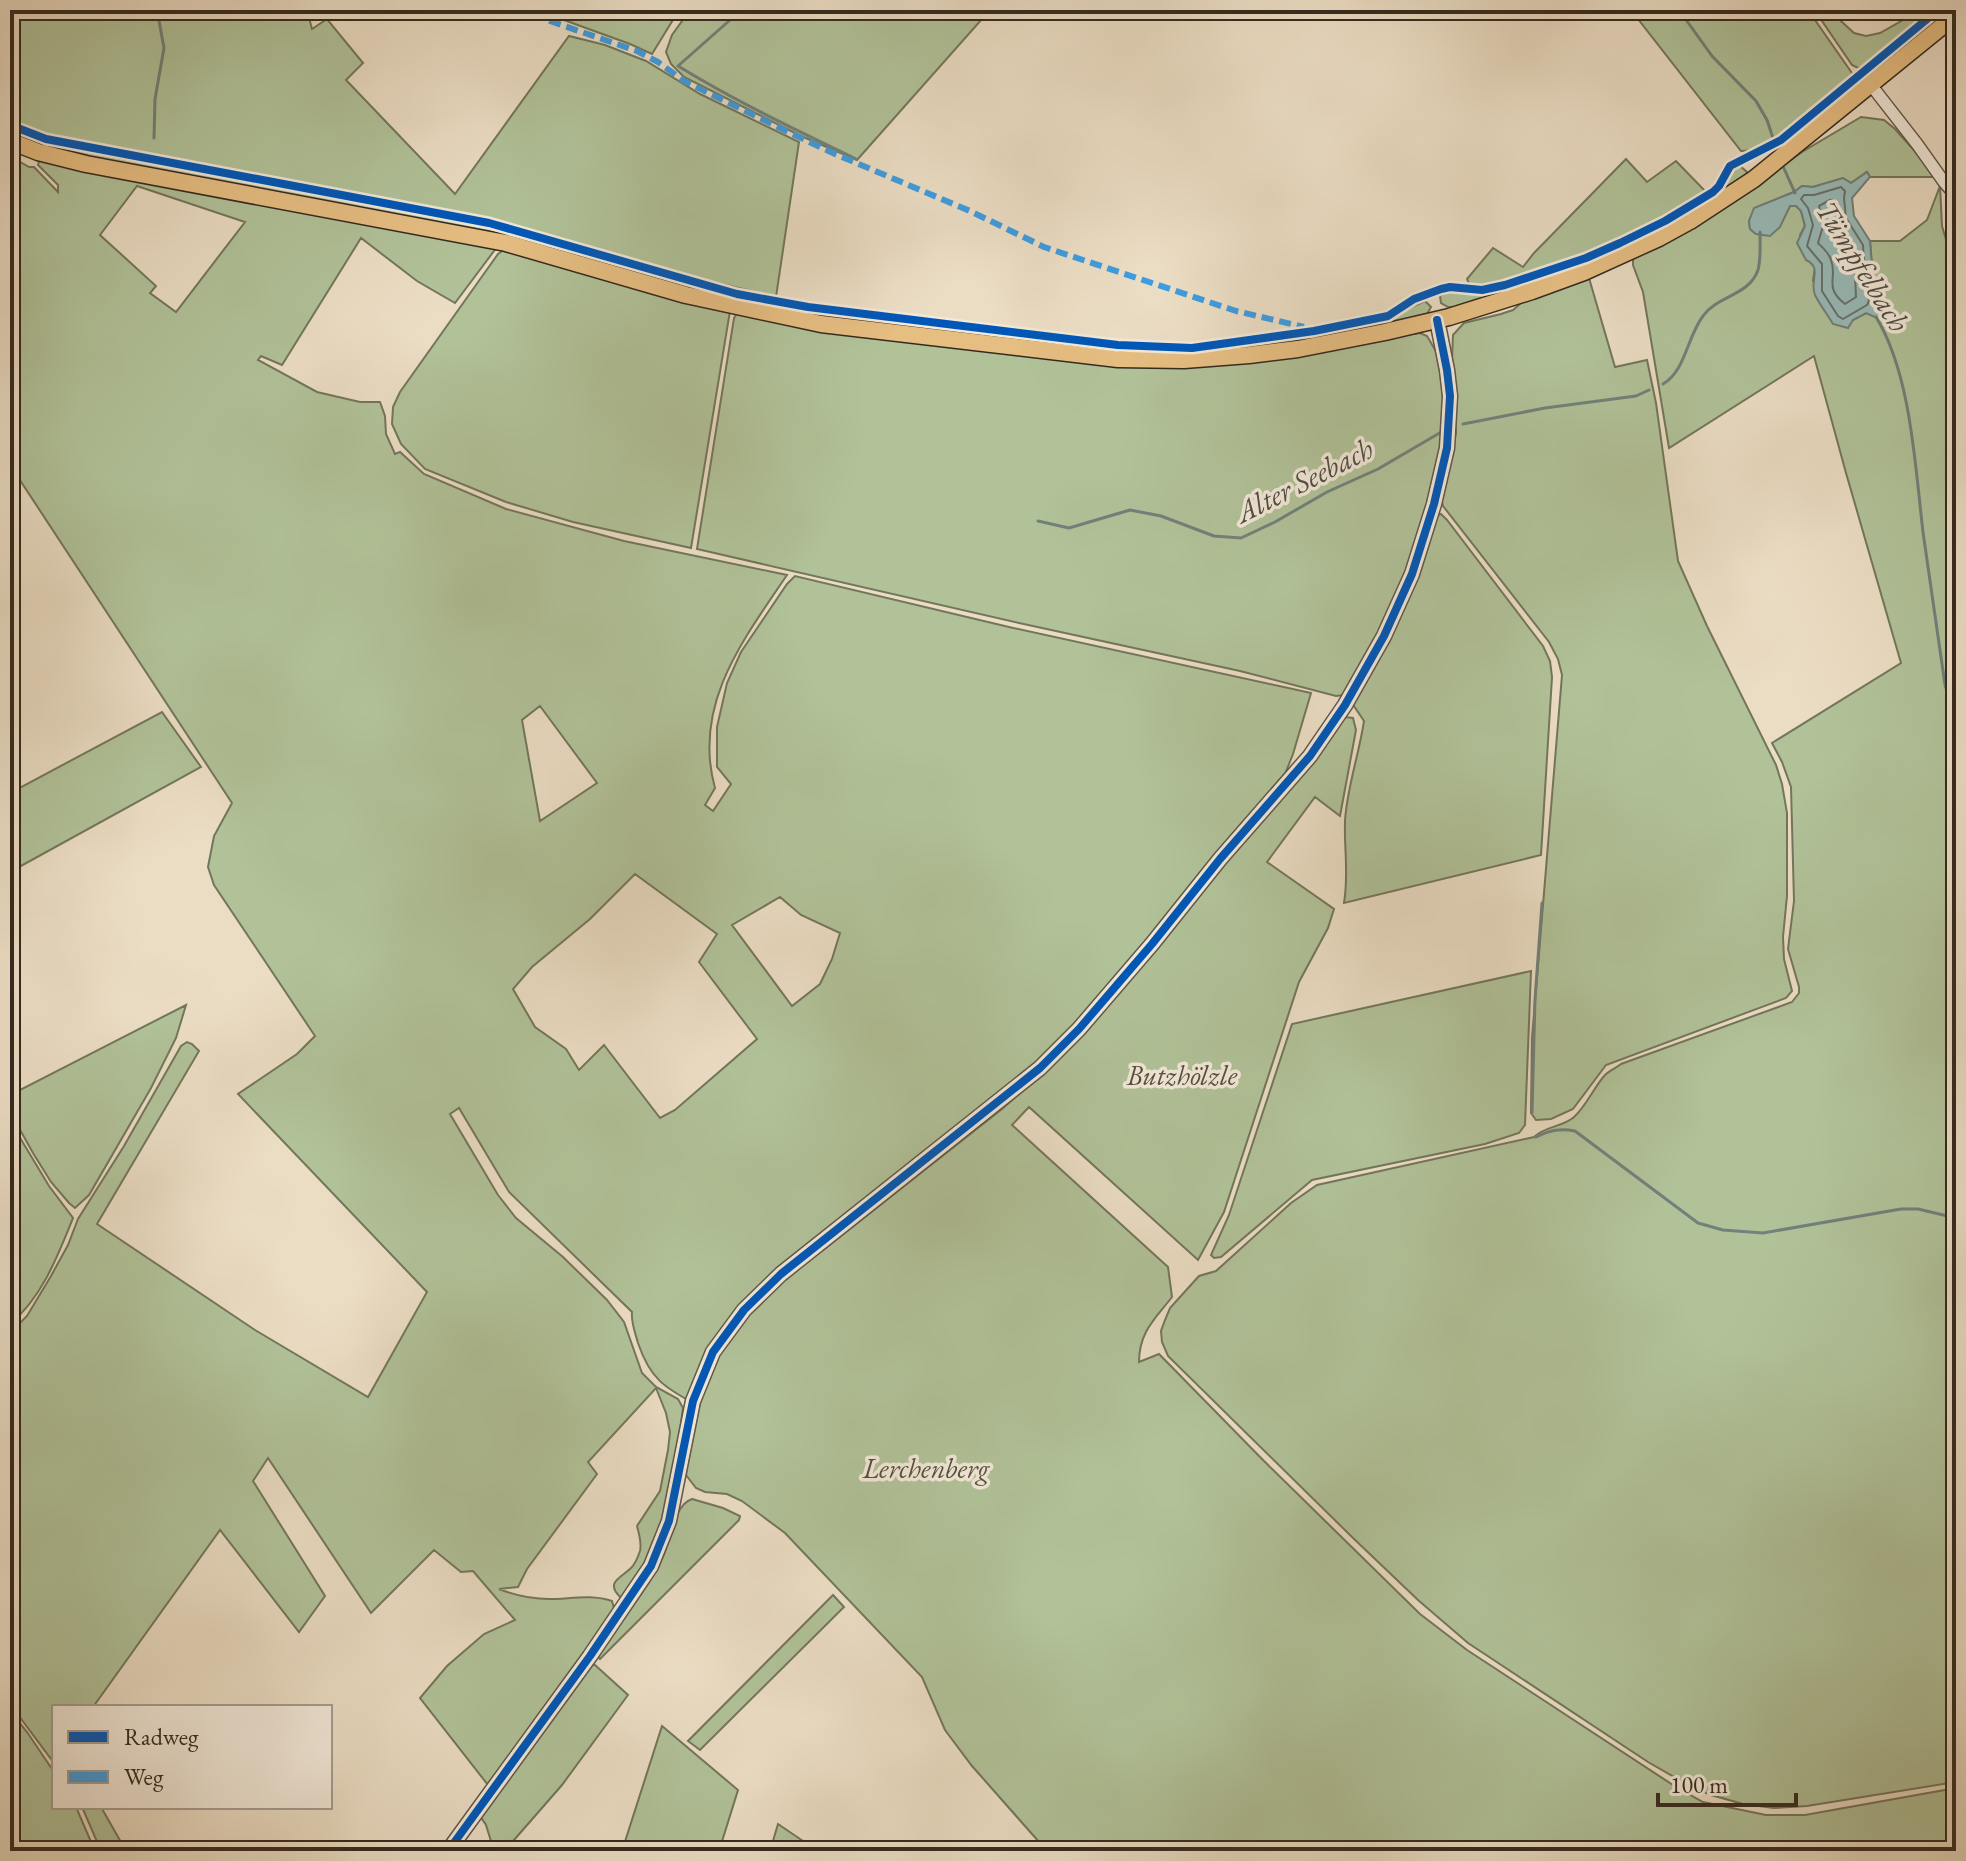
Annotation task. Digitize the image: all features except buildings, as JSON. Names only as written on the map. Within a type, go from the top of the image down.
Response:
[{"type":"main road","points":[[10,141],[38,152],[86,164],[506,243],[686,295],[821,324],[1118,359],[1184,360],[1298,349],[1437,320],[1545,286],[1636,249],[1738,191],[1956,15]]},
{"type":"street","points":[[1871,85],[1956,196]]},
{"type":"street","points":[[448,1851],[590,1656],[651,1566],[669,1521],[693,1401],[713,1352],[744,1310],[781,1274],[1040,1068],[1079,1029],[1310,756],[1345,705],[1384,636],[1412,574],[1434,504],[1447,448],[1450,410],[1447,370],[1437,320]]},
{"type":"green space","points":[[10,10],[307,10],[312,29],[327,19],[363,63],[346,80],[455,194],[569,36],[605,45],[646,61],[700,94],[799,142],[776,297],[655,268],[513,228],[77,144],[21,128],[10,123]]},
{"type":"green space","points":[[546,10],[679,10],[652,54],[553,16]]},
{"type":"green space","points":[[690,10],[990,10],[857,160],[801,136],[684,77],[671,64],[666,52],[672,35]]},
{"type":"green space","points":[[1631,10],[1808,10],[1854,76],[1786,133],[1755,149],[1741,151]]},
{"type":"green space","points":[[1818,10],[1829,10],[1854,33],[1866,36],[1880,33],[1903,20],[1910,10],[1933,10],[1858,68],[1852,65]]},
{"type":"green space","points":[[1861,117],[1884,120],[1938,177],[1870,177],[1867,172],[1851,183],[1843,178],[1813,187],[1802,186],[1755,208],[1749,221],[1750,229],[1755,233],[1769,232],[1780,224],[1790,206],[1796,206],[1801,211],[1805,226],[1800,235],[1815,267],[1813,281],[1853,320],[1866,313],[1881,311],[1874,291],[1870,241],[1900,241],[1927,220],[1940,186],[1942,226],[1956,273],[1956,1782],[1807,1806],[1774,1808],[1743,1804],[1688,1785],[1468,1643],[1353,1538],[1168,1356],[1161,1331],[1170,1308],[1199,1276],[1216,1271],[1291,1203],[1317,1185],[1534,1137],[1574,1117],[1605,1075],[1621,1064],[1792,1002],[1799,993],[1788,949],[1794,901],[1791,787],[1772,743],[1901,663],[1814,356],[1669,448],[1643,292],[1633,259],[1720,211],[1802,152]]},
{"type":"green space","points":[[48,142],[74,150],[459,221],[511,235],[510,238],[49,150]]},
{"type":"green space","points":[[10,156],[34,167],[58,192],[58,185],[38,165],[39,161],[43,159],[497,247],[455,303],[417,281],[361,238],[282,365],[261,356],[258,360],[317,392],[360,402],[380,402],[386,434],[395,454],[400,452],[424,474],[506,509],[624,541],[787,575],[739,649],[716,701],[710,729],[710,758],[715,788],[705,805],[713,811],[731,784],[717,767],[717,727],[727,683],[741,652],[795,576],[1009,627],[1311,693],[1283,779],[1345,717],[1353,718],[1356,730],[1340,816],[1315,797],[1267,862],[1334,909],[1328,928],[1299,982],[1224,1212],[1198,1260],[1029,1107],[1012,1125],[1168,1267],[1172,1297],[1145,1334],[1139,1362],[1159,1354],[1420,1614],[1467,1650],[1703,1802],[1766,1815],[1805,1815],[1956,1788],[1956,1851],[1047,1851],[972,1766],[945,1730],[922,1677],[785,1533],[742,1501],[727,1494],[696,1488],[686,1475],[697,1405],[667,1387],[654,1374],[638,1343],[632,1312],[509,1192],[459,1108],[450,1114],[498,1195],[516,1218],[563,1257],[607,1300],[624,1322],[642,1373],[656,1387],[678,1399],[683,1408],[676,1462],[658,1541],[627,1596],[620,1597],[614,1584],[638,1556],[641,1545],[637,1526],[660,1491],[668,1450],[670,1432],[656,1388],[588,1462],[597,1474],[527,1569],[518,1587],[499,1589],[537,1598],[604,1599],[612,1601],[615,1612],[488,1785],[420,1698],[447,1666],[484,1634],[515,1620],[473,1571],[461,1572],[434,1550],[371,1613],[268,1458],[253,1481],[325,1596],[299,1632],[220,1530],[94,1705],[52,1705],[52,1760],[10,1704],[10,1330],[27,1316],[68,1245],[78,1219],[181,1046],[187,1042],[199,1051],[97,1224],[255,1330],[368,1397],[427,1292],[238,1094],[297,1054],[315,1036],[214,885],[208,867],[214,836],[232,803],[10,465]],"holes":[[[137,186],[245,222],[176,312],[150,293],[156,286],[100,235]],[[540,706],[597,783],[540,821],[522,720]],[[635,874],[717,934],[699,962],[757,1039],[675,1110],[660,1118],[604,1045],[579,1070],[566,1049],[535,1027],[513,989],[532,967],[590,919]],[[780,897],[801,915],[840,933],[820,984],[792,1006],[732,925]],[[1046,1070],[1002,1109],[823,1250],[817,1242]]]},
{"type":"green space","points":[[1626,159],[1647,182],[1676,161],[1708,194],[1666,219],[1578,257],[1505,282],[1470,286],[1467,279],[1493,248],[1523,267]]},
{"type":"green space","points":[[1740,166],[1747,172],[1746,178],[1706,206],[1602,258],[1453,307],[1441,303],[1440,296],[1448,289],[1487,292],[1587,260],[1646,234],[1711,197],[1733,167]]},
{"type":"green space","points":[[505,249],[730,311],[691,548],[573,522],[506,502],[425,469],[401,444],[392,424],[393,407],[400,392],[498,254]]},
{"type":"green space","points":[[1589,278],[1615,367],[1647,360],[1678,561],[1776,765],[1782,784],[1787,813],[1784,959],[1792,991],[1786,998],[1606,1065],[1573,1109],[1551,1119],[1536,1120],[1531,1113],[1532,1038],[1562,675],[1549,642],[1443,506],[1441,498],[1456,433],[1453,335],[1464,323],[1513,310],[1521,303]]},
{"type":"green space","points":[[1425,301],[1431,307],[1427,314],[1315,339],[1304,334],[1387,318]]},
{"type":"green space","points":[[737,313],[1147,366],[1420,333],[1427,336],[1437,353],[1443,383],[1445,436],[1429,506],[1392,610],[1344,695],[1336,696],[1240,671],[697,549]]},
{"type":"green space","points":[[1441,514],[1543,646],[1550,661],[1552,677],[1541,855],[1344,903],[1346,808],[1364,721],[1353,700],[1436,516]]},
{"type":"green space","points":[[162,712],[201,767],[10,872],[10,793]]},
{"type":"green space","points":[[1531,971],[1525,1125],[1519,1133],[1485,1144],[1312,1180],[1221,1257],[1211,1255],[1229,1215],[1292,1024]]},
{"type":"green space","points":[[186,1005],[176,1038],[151,1088],[89,1195],[75,1208],[51,1182],[33,1153],[10,1112],[10,1095]]},
{"type":"green space","points":[[10,1121],[49,1186],[73,1218],[40,1289],[10,1324]]},
{"type":"green space","points":[[692,1499],[723,1508],[740,1516],[739,1520],[600,1659],[596,1654],[650,1580],[664,1554],[677,1515]]},
{"type":"green space","points":[[833,1595],[844,1607],[700,1750],[688,1741]]},
{"type":"green space","points":[[588,1665],[595,1665],[628,1695],[562,1785],[507,1851],[494,1851],[480,1816]]},
{"type":"green space","points":[[10,1711],[52,1769],[52,1809],[77,1809],[95,1851],[10,1851]]},
{"type":"green space","points":[[662,1726],[738,1790],[719,1851],[622,1851]]},
{"type":"green space","points":[[83,1809],[102,1809],[126,1851],[101,1851]]},
{"type":"green space","points":[[778,1824],[803,1841],[824,1851],[770,1851]]},
{"type":"water","points":[[1867,172],[1870,177],[1852,198],[1854,216],[1870,241],[1874,291],[1882,311],[1881,317],[1877,318],[1866,313],[1853,320],[1848,328],[1833,324],[1815,295],[1814,267],[1806,260],[1797,243],[1805,226],[1801,211],[1796,206],[1790,206],[1780,227],[1770,236],[1756,234],[1750,229],[1749,221],[1754,208],[1802,186],[1813,187],[1843,178],[1851,183]]},
{"type":"waterway","points":[[154,138],[155,99],[164,48],[157,10]]},
{"type":"waterway","points":[[724,10],[730,20],[678,66],[856,159]]},
{"type":"waterway","name":"Tümpfelbach","points":[[1679,10],[1712,56],[1756,101],[1767,120],[1778,153]]},
{"type":"waterway","name":"Tümpfelbach","points":[[1782,164],[1795,193]]},
{"type":"waterway","name":"Alter Seebach","points":[[1663,384],[1682,362],[1698,324],[1709,309],[1754,279],[1760,261],[1760,232]]},
{"type":"waterway","name":"Tümpfelbach","points":[[1876,317],[1897,365],[1910,421],[1945,685],[1956,719]]},
{"type":"waterway","name":"Alter Seebach","points":[[1463,424],[1545,408],[1636,396],[1649,390]]},
{"type":"waterway","name":"Alter Seebach","points":[[1038,521],[1069,528],[1130,510],[1161,516],[1214,536],[1241,538],[1378,469],[1443,431]]},
{"type":"waterway","points":[[1532,1113],[1535,999],[1542,903]]},
{"type":"waterway","points":[[1536,1137],[1556,1130],[1575,1131],[1698,1223],[1723,1230],[1763,1233],[1901,1209],[1918,1209],[1956,1218]]},
{"type":"marked path","points":[[535,10],[547,20],[637,51],[684,81],[788,132],[970,211],[1044,247],[1236,311],[1304,327]]},
{"type":"cycle path","points":[[10,125],[46,139],[489,223],[737,294],[808,307],[1118,345],[1192,348],[1314,331],[1388,316],[1414,299],[1441,289],[1482,290],[1505,285],[1586,258],[1620,243],[1713,192],[1730,166],[1781,140],[1938,10]]},
{"type":"cycle path","points":[[448,1851],[590,1656],[651,1566],[669,1521],[693,1401],[713,1352],[744,1310],[781,1274],[1040,1068],[1079,1029],[1310,756],[1345,705],[1384,636],[1412,574],[1434,504],[1447,448],[1450,396],[1437,320]]},
{"type":"park label","name":"Butzhölzle","points":[[1182,1075]]},
{"type":"park label","name":"Lerchenberg","points":[[926,1468]]}]
